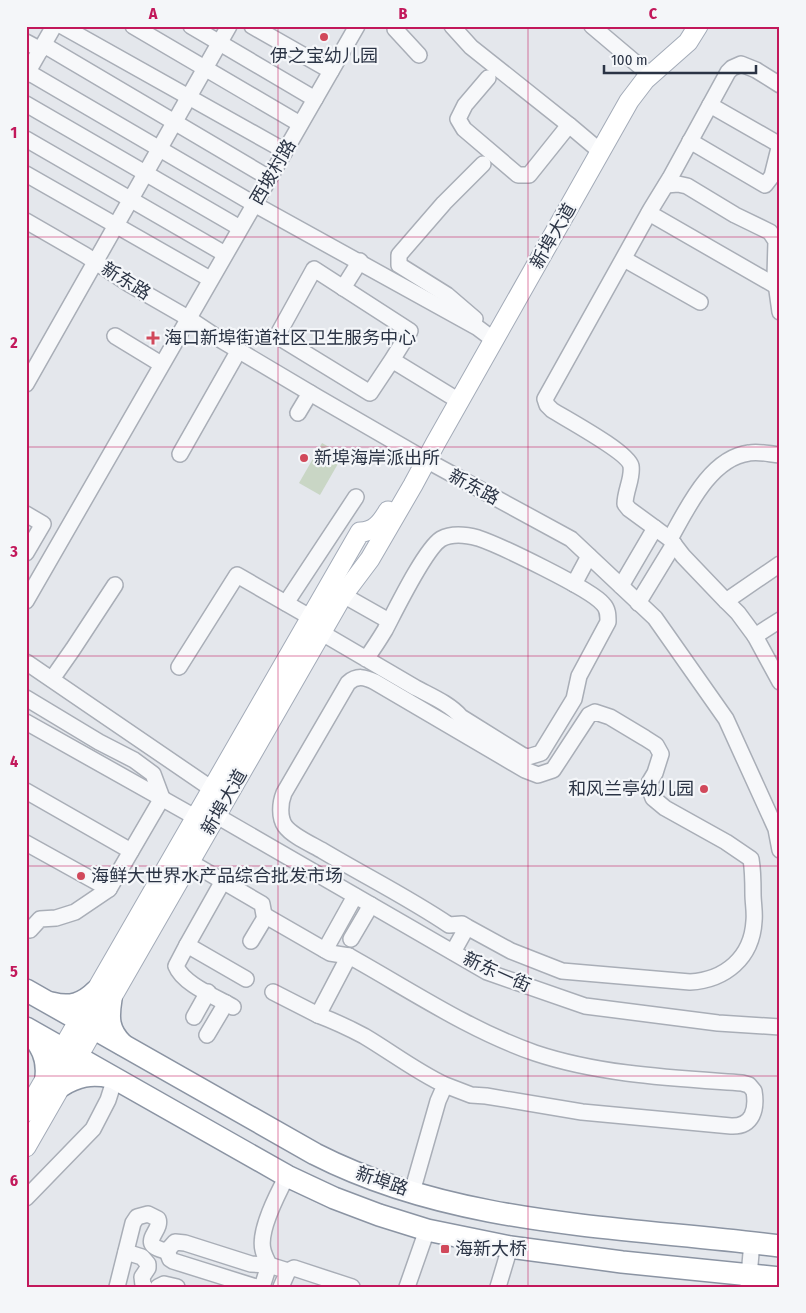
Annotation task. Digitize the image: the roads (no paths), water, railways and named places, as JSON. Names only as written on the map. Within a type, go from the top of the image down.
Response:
[{"type":"highway","name":"新埠路","points":[[26,990],[336,1165],[386,1184],[500,1213],[629,1230],[780,1246]]},
{"type":"highway","points":[[46,1001],[66,1006],[104,995],[109,1025],[115,1036],[126,1047]]},
{"type":"highway","points":[[27,1029],[44,1052],[54,1082],[69,1081],[85,1075],[95,1074],[115,1078]]},
{"type":"highway","name":"新埠路","points":[[27,1029],[287,1176],[342,1202],[379,1215],[427,1230],[510,1247],[749,1281],[780,1278]]},
{"type":"main road","name":"新埠大道","points":[[104,995],[190,862],[343,595],[370,559],[414,485],[459,401],[629,101],[650,74],[688,42],[698,26]]},
{"type":"main road","name":"新埠大道","points":[[26,1147],[54,1082],[104,995],[195,817],[340,565],[360,532],[367,532],[375,528],[384,519],[411,473],[426,460]]},
{"type":"main road","name":"新埠大道","points":[[26,1112],[54,1082]]},
{"type":"street","points":[[54,26],[27,74],[254,204],[478,328],[494,340]]},
{"type":"street","points":[[62,26],[284,151]]},
{"type":"street","points":[[133,26],[300,124]]},
{"type":"street","points":[[191,26],[315,98]]},
{"type":"street","points":[[26,384],[229,26]]},
{"type":"street","points":[[252,26],[277,32],[331,71]]},
{"type":"street","name":"西坡村路","points":[[26,601],[357,26]]},
{"type":"street","points":[[452,26],[471,47],[601,152]]},
{"type":"street","points":[[592,26],[650,74]]},
{"type":"street","points":[[394,27],[419,55]]},
{"type":"street","points":[[26,42],[42,48],[269,178]]},
{"type":"street","points":[[780,85],[741,64],[736,65],[728,72],[545,399],[547,405],[552,410],[599,438],[620,453],[630,463],[630,479],[625,504],[628,509],[672,542],[738,613],[767,657],[780,682]]},
{"type":"street","points":[[488,78],[465,105],[458,119],[464,128],[518,175],[529,176],[569,125]]},
{"type":"street","points":[[26,104],[240,228]]},
{"type":"street","points":[[690,141],[765,185],[772,176],[780,144],[710,105]]},
{"type":"street","points":[[26,139],[225,254]]},
{"type":"street","points":[[483,164],[444,203],[399,255],[399,265],[447,295],[473,316],[494,340]]},
{"type":"street","points":[[26,174],[210,279]]},
{"type":"street","points":[[666,185],[678,184],[688,186],[736,215],[770,232],[776,241],[776,286],[780,312]]},
{"type":"street","points":[[649,213],[776,286]]},
{"type":"street","name":"新东路","points":[[26,221],[310,393],[426,460],[571,539],[655,618],[726,719],[776,823],[780,850]]},
{"type":"street","points":[[624,260],[700,302]]},
{"type":"street","points":[[343,288],[360,262]]},
{"type":"street","points":[[314,269],[410,331],[392,360],[370,394],[277,336],[314,269]]},
{"type":"street","points":[[115,336],[162,364]]},
{"type":"street","points":[[180,454],[238,350]]},
{"type":"street","points":[[392,360],[459,401]]},
{"type":"street","points":[[298,413],[310,393]]},
{"type":"street","points":[[638,603],[706,479],[738,455],[762,452],[780,455]]},
{"type":"street","points":[[286,603],[356,497]]},
{"type":"street","points":[[26,514],[44,524],[29,543]]},
{"type":"street","points":[[343,517],[360,532]]},
{"type":"street","points":[[621,586],[655,528]]},
{"type":"street","points":[[322,633],[366,659],[455,710],[461,717],[522,755],[534,756],[541,753],[546,746],[574,699],[578,676],[608,622],[608,613],[604,605],[597,598],[574,584],[478,538],[461,534],[440,540],[420,565],[366,659]]},
{"type":"street","points":[[320,552],[340,565]]},
{"type":"street","points":[[574,584],[589,556]]},
{"type":"street","points":[[726,601],[780,564]]},
{"type":"street","points":[[179,667],[237,575],[310,617]]},
{"type":"street","points":[[52,679],[115,585]]},
{"type":"street","points":[[343,595],[389,621]]},
{"type":"street","points":[[754,636],[780,620]]},
{"type":"street","points":[[26,662],[212,789]]},
{"type":"street","points":[[365,678],[375,682],[538,776],[553,770],[589,715],[595,712],[610,717],[656,745],[661,754],[648,787],[653,798],[666,808],[726,842],[751,859],[753,869],[754,922],[752,933],[745,950],[736,964],[724,974],[708,980],[690,982],[562,971],[511,951],[467,927],[462,924],[449,924],[313,845],[289,830],[281,818],[281,800],[284,793],[352,679],[365,678]]},
{"type":"street","points":[[26,698],[99,742],[134,760],[153,774],[162,798]]},
{"type":"street","points":[[26,722],[195,817]]},
{"type":"street","points":[[26,791],[131,851]]},
{"type":"street","points":[[26,929],[30,930],[40,919],[56,918],[75,912],[109,890],[162,798]]},
{"type":"street","name":"新东一街","points":[[217,816],[487,972],[585,1006],[718,1023],[780,1027]]},
{"type":"street","points":[[26,843],[109,890]]},
{"type":"street","points":[[190,862],[262,904],[264,915],[325,950],[349,956],[466,1023],[535,1052],[590,1067],[637,1074],[742,1083],[748,1085],[754,1091],[755,1107],[752,1117],[739,1127],[582,1112],[471,1095],[428,1077],[363,1036],[273,992]]},
{"type":"street","points":[[207,1035],[230,1005],[183,977],[176,966],[223,881]]},
{"type":"street","points":[[325,950],[354,896]]},
{"type":"street","points":[[351,939],[371,905]]},
{"type":"street","points":[[251,941],[266,916]]},
{"type":"street","points":[[453,952],[467,927]]},
{"type":"street","points":[[187,945],[246,979]]},
{"type":"street","points":[[318,1015],[349,956]]},
{"type":"street","points":[[194,1017],[208,992]]},
{"type":"street","points":[[26,1198],[94,1129],[108,1100],[115,1078]]},
{"type":"street","points":[[412,1192],[438,1101],[445,1085]]},
{"type":"street","points":[[262,1287],[269,1265],[262,1249],[263,1235],[275,1201],[287,1176]]},
{"type":"street","points":[[117,1287],[133,1223],[137,1217],[148,1214],[158,1219],[160,1223],[151,1237],[152,1244],[167,1251],[173,1262],[256,1287]]},
{"type":"street","points":[[407,1287],[427,1230]]},
{"type":"street","points":[[167,1251],[175,1242],[185,1243],[251,1264],[269,1265],[288,1270],[294,1268],[318,1282],[346,1286]]},
{"type":"street","points":[[749,1281],[752,1242]]},
{"type":"street","points":[[498,1287],[510,1247]]},
{"type":"street","points":[[126,1252],[142,1257],[148,1264],[148,1268],[142,1277],[145,1287]]},
{"type":"street","points":[[281,1287],[288,1270]]},
{"type":"street","points":[[158,1287],[164,1284],[178,1287]]},
{"type":"place","name":"伊之宝幼儿园","points":[[324,37]]},
{"type":"place","name":"海口新埠街道社区卫生服务中心","points":[[153,338]]},
{"type":"place","name":"新埠海岸派出所","points":[[304,458]]},
{"type":"place","name":"和风兰亭幼儿园","points":[[704,789]]},
{"type":"place","name":"海鲜大世界水产品综合批发市场","points":[[81,876]]},
{"type":"place","name":"海新大桥","points":[[445,1249]]}]
